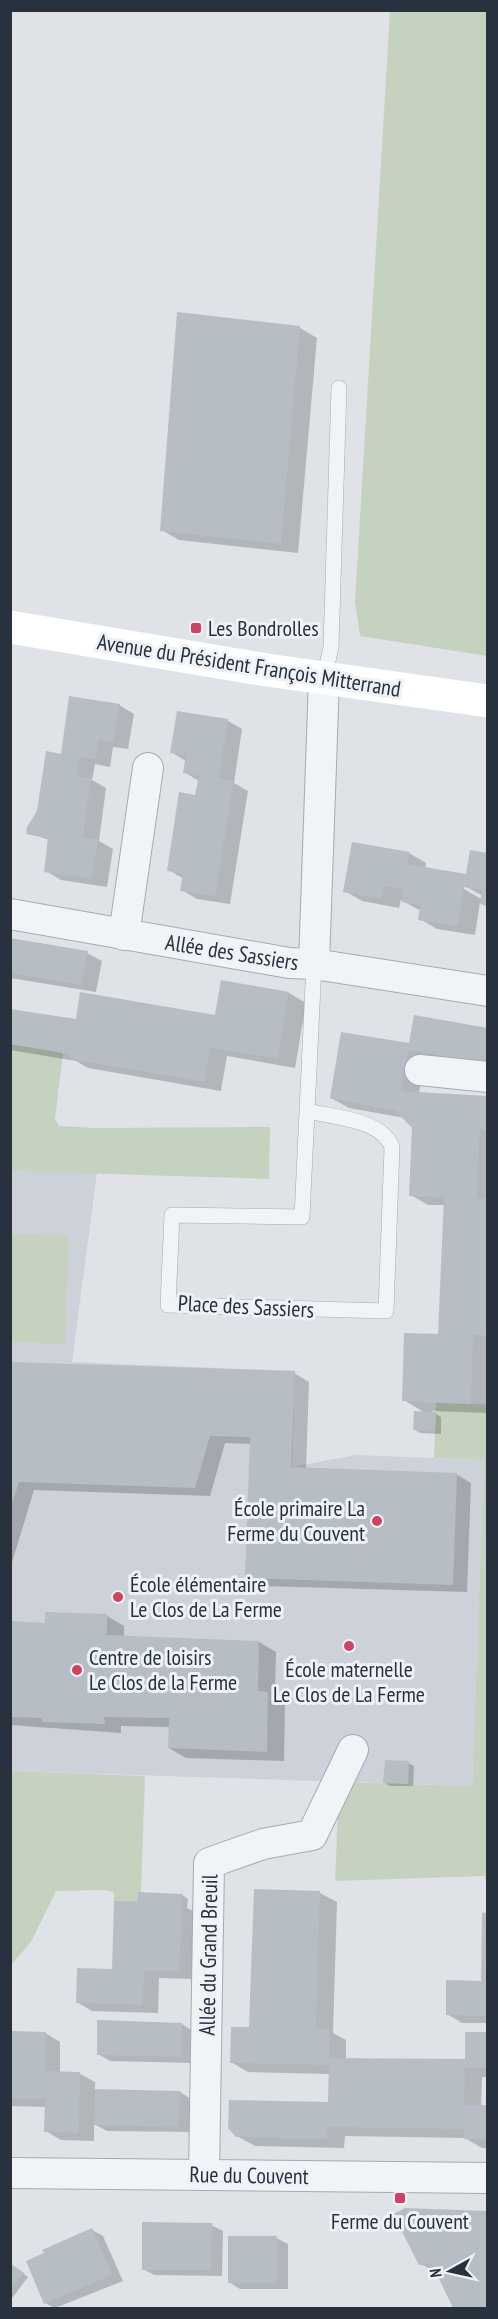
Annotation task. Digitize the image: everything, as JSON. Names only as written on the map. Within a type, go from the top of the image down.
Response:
[{"type":"street","name":"Avenue du Président François Mitterrand","points":[[10,627],[324,679],[488,701]]},
{"type":"street","name":"Allée des Sassiers","points":[[10,914],[289,963],[314,964],[324,679]]},
{"type":"street","points":[[124,935],[148,768]]},
{"type":"street","points":[[314,964],[488,991]]},
{"type":"street","points":[[420,1070],[488,1077]]},
{"type":"street","name":"Allée du Grand Breuil","points":[[204,2175],[209,1863],[263,1844],[312,1835],[353,1750]]},
{"type":"street","name":"Rue du Couvent","points":[[10,2172],[488,2178]]},
{"type":"lane","points":[[324,679],[331,647],[339,388]]},
{"type":"lane","name":"Place des Sassiers","points":[[307,1111],[374,1127],[389,1140],[392,1147],[386,1311],[168,1305],[172,1215],[302,1217],[307,1111],[314,964]]},
{"type":"shaded area","points":[[11,1171],[97,1173],[72,1362],[295,1371],[292,1467],[356,1455],[484,1460],[472,1786],[11,1771]]},
{"type":"green space","points":[[390,11],[487,11],[487,656],[360,636],[355,602]]},
{"type":"green space","points":[[11,1044],[63,1053],[55,1119],[59,1126],[95,1128],[270,1127],[269,1179],[11,1171]]},
{"type":"green space","points":[[11,1234],[69,1236],[65,1344],[11,1342]]},
{"type":"green space","points":[[436,1403],[487,1404],[487,1889],[485,1876],[335,1881],[339,1782],[472,1786],[484,1460],[434,1458]]},
{"type":"green space","points":[[11,1771],[145,1776],[141,1892],[138,1892],[137,1901],[114,1901],[114,1893],[106,1890],[56,1891],[31,1942],[11,1965]]},
{"type":"building","points":[[177,312],[300,326],[281,544],[160,531]]},
{"type":"building","points":[[69,696],[120,704],[113,742],[98,740],[95,759],[80,757],[77,776],[91,778],[83,837],[98,839],[92,879],[44,872],[48,838],[26,834],[27,827],[37,811],[46,751],[61,754]]},
{"type":"building","points":[[177,711],[228,719],[219,778],[234,781],[215,896],[180,891],[183,874],[167,871],[179,792],[195,795],[199,776],[183,773],[186,755],[170,753]]},
{"type":"building","points":[[352,842],[410,852],[407,864],[466,874],[470,850],[488,853],[488,906],[480,904],[482,890],[464,887],[458,926],[418,920],[420,905],[402,902],[403,889],[385,886],[382,899],[343,892]]},
{"type":"building","points":[[10,938],[88,951],[81,985],[10,973]]},
{"type":"building","points":[[221,980],[289,992],[278,1059],[210,1048],[204,1082],[70,1059],[70,1054],[10,1044],[10,1009],[76,1019],[80,992],[215,1015]]},
{"type":"building","points":[[414,1015],[488,1028],[488,1063],[408,1050],[401,1091],[488,1096],[488,1132],[480,1130],[477,1198],[488,1199],[488,1336],[473,1335],[471,1404],[402,1401],[404,1333],[438,1334],[444,1197],[409,1196],[412,1128],[396,1111],[330,1098],[341,1032],[409,1043]]},
{"type":"building","points":[[10,1362],[295,1371],[291,1467],[457,1473],[453,1585],[245,1578],[250,1437],[210,1436],[195,1488],[19,1482],[10,1509]]},
{"type":"building","points":[[414,1411],[436,1412],[435,1431],[413,1430]]},
{"type":"building","points":[[45,1612],[107,1614],[107,1635],[259,1641],[258,1691],[268,1692],[267,1752],[168,1748],[169,1718],[104,1717],[105,1724],[42,1722],[42,1718],[10,1717],[10,1621],[45,1623]]},
{"type":"building","points":[[385,1760],[409,1761],[408,1784],[383,1783]]},
{"type":"building","points":[[254,1889],[320,1891],[316,2029],[329,2029],[329,2058],[465,2059],[465,2032],[488,2032],[488,2068],[465,2068],[464,2105],[488,2105],[488,2140],[464,2139],[464,2129],[328,2127],[327,2139],[236,2137],[228,2128],[229,2100],[328,2102],[329,2065],[230,2063],[231,2027],[249,2027]]},
{"type":"building","points":[[138,1892],[183,1894],[179,1971],[144,1970],[143,2005],[76,2003],[77,1968],[112,1969],[114,1901],[137,1901]]},
{"type":"building","points":[[488,1912],[488,2016],[446,2015],[446,1980],[481,1981],[482,1913]]},
{"type":"building","points":[[97,2020],[182,2023],[182,2057],[97,2055]]},
{"type":"building","points":[[10,2031],[46,2032],[45,2071],[80,2072],[79,2133],[44,2132],[45,2099],[10,2098]]},
{"type":"building","points":[[95,2089],[180,2091],[179,2127],[94,2125]]},
{"type":"building","points":[[405,2208],[488,2211],[488,2308],[453,2308],[432,2264],[419,2265],[393,2214]]},
{"type":"building","points":[[142,2222],[212,2223],[211,2270],[142,2270]]},
{"type":"building","points":[[92,2228],[112,2275],[44,2304],[26,2261],[44,2253],[42,2250]]},
{"type":"building","points":[[228,2236],[277,2236],[277,2283],[228,2283]]},
{"type":"building","points":[[10,2263],[24,2273],[10,2291]]},
{"type":"place","name":"Les Bondrolles","points":[[196,628]]},
{"type":"place","name":"École primaire La Ferme du Couvent","points":[[377,1521]]},
{"type":"place","name":"École élémentaire Le Clos de La Ferme","points":[[118,1597]]},
{"type":"place","name":"École maternelle Le Clos de La Ferme","points":[[349,1646]]},
{"type":"place","name":"Centre de loisirs Le Clos de la Ferme","points":[[77,1670]]},
{"type":"place","name":"Ferme du Couvent","points":[[400,2198]]}]
